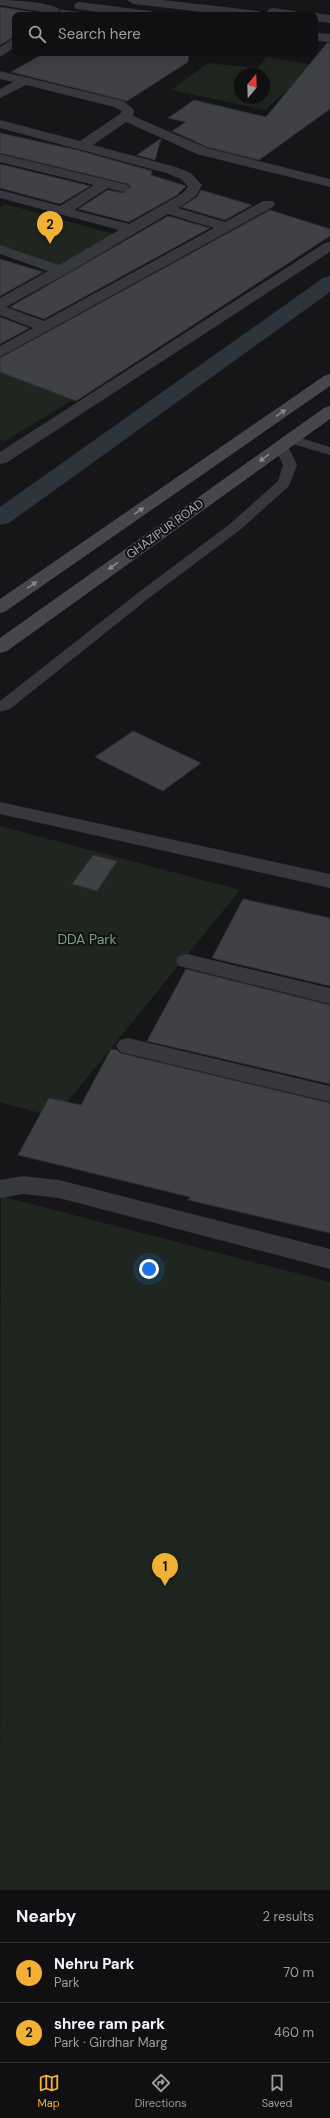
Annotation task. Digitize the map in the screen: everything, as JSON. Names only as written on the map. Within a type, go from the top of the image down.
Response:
[{"type":"main road","points":[[0,607],[330,379]]},
{"type":"main road","name":"GHAZIPUR ROAD","points":[[0,647],[330,411]]},
{"type":"street","points":[[0,0],[51,12],[65,0]]},
{"type":"street","points":[[133,0],[234,12]]},
{"type":"street","points":[[274,12],[283,0]]},
{"type":"street","points":[[80,6],[127,12]]},
{"type":"street","points":[[318,17],[329,18]]},
{"type":"street","points":[[318,37],[330,38]]},
{"type":"street","points":[[0,52],[12,43]]},
{"type":"street","points":[[0,75],[119,104],[128,110],[125,117],[82,146]]},
{"type":"street","points":[[0,94],[25,81]]},
{"type":"street","points":[[125,117],[202,151],[330,183]]},
{"type":"street","points":[[0,124],[171,170],[186,176],[195,185],[191,193],[166,209],[0,304]]},
{"type":"street","points":[[0,158],[123,188]]},
{"type":"street","points":[[62,211],[105,184]]},
{"type":"street","points":[[1,196],[130,229]]},
{"type":"street","points":[[0,352],[268,204]]},
{"type":"street","points":[[166,209],[226,227]]},
{"type":"street","points":[[0,459],[330,246]]},
{"type":"street","points":[[0,248],[61,270]]},
{"type":"street","points":[[0,310],[45,327]]},
{"type":"street","points":[[0,808],[330,881]]},
{"type":"street","points":[[187,961],[330,996]]},
{"type":"street","points":[[128,1046],[330,1094]]},
{"type":"street","points":[[0,1189],[23,1185],[59,1189],[330,1258]]},
{"type":"lane","points":[[0,707],[4,706],[144,595],[235,527],[284,484],[290,465],[286,443],[330,451]]},
{"type":"green space","points":[[267,57],[315,65],[265,110],[237,104],[270,104],[270,68],[257,68]]},
{"type":"green space","points":[[208,63],[257,68],[234,68],[234,103],[171,90]]},
{"type":"green space","points":[[5,204],[117,235],[50,270],[0,253],[0,207]]},
{"type":"green space","points":[[0,370],[73,400],[5,441],[0,440]]},
{"type":"green space","name":"DDA Park","points":[[0,826],[240,890],[55,1117],[0,1102]]},
{"type":"green space","points":[[1,1196],[330,1282],[330,1890],[0,1890]]},
{"type":"building","points":[[0,7],[32,12],[12,12],[12,38],[0,45]]},
{"type":"building","points":[[61,10],[77,12],[59,12]]},
{"type":"building","points":[[327,43],[330,43],[330,109],[259,160],[207,147],[172,131],[186,122],[168,118],[194,100],[266,117],[316,56],[318,56]]},
{"type":"building","points":[[39,56],[189,56],[188,62],[127,101],[11,72]]},
{"type":"building","points":[[0,133],[77,150],[152,171],[151,175],[186,186],[177,195],[129,222],[78,209],[108,190],[123,193],[131,187],[128,184],[0,153]]},
{"type":"building","points":[[160,139],[155,160],[137,155]]},
{"type":"building","points":[[0,164],[90,186],[60,204],[0,188]]},
{"type":"building","points":[[201,190],[252,205],[225,220],[181,207],[197,197]]},
{"type":"building","points":[[270,210],[330,229],[330,236],[76,401],[0,372],[0,358]]},
{"type":"building","points":[[168,216],[210,228],[44,319],[10,307]]},
{"type":"building","points":[[0,259],[43,272],[0,296]]},
{"type":"building","points":[[0,317],[29,328],[0,344]]},
{"type":"building","points":[[133,731],[201,763],[163,791],[95,757]]},
{"type":"building","points":[[93,855],[117,861],[97,891],[72,884]]},
{"type":"building","points":[[243,899],[330,918],[330,986],[212,958]]},
{"type":"building","points":[[186,969],[330,1005],[330,1084],[147,1041]]},
{"type":"building","points":[[111,1049],[117,1050],[120,1053],[330,1103],[330,1233],[188,1200],[190,1197],[18,1155],[49,1098],[81,1105]]},
{"type":"waterway","points":[[0,518],[330,282]]},
{"type":"place","name":"shree ram park","points":[[50,244]]},
{"type":"place","name":"Nehru Park","points":[[165,1586]]}]
